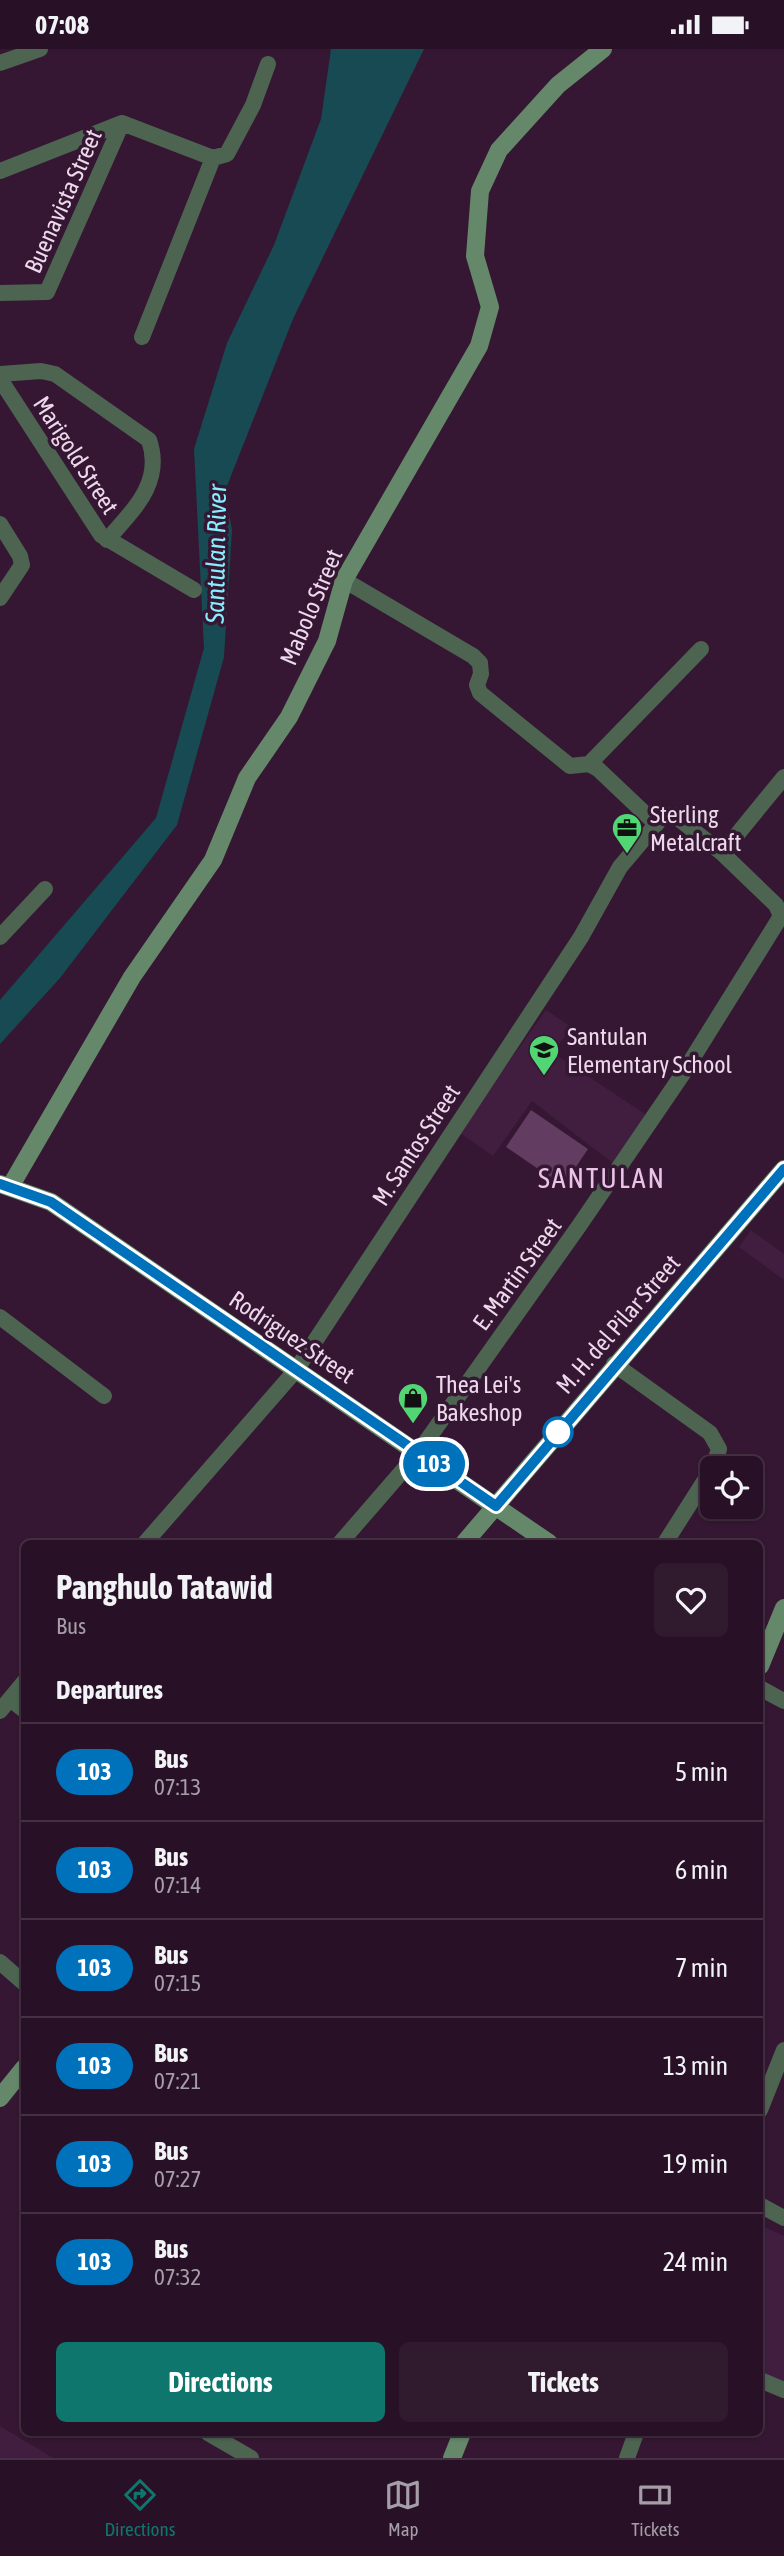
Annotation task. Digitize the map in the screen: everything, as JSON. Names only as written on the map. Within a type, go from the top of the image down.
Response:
[{"type":"street","points":[[0,63],[40,49]]},
{"type":"street","name":"Mabolo Street","points":[[3,1190],[132,977],[213,860],[247,778],[289,717],[327,641],[344,580],[479,346],[490,307],[475,256],[480,191],[499,150],[558,85],[603,49]]},
{"type":"street","points":[[0,172],[122,123],[214,158],[227,154],[253,105],[268,64]]},
{"type":"street","name":"Buenavista Street","points":[[0,293],[47,292],[122,123]]},
{"type":"street","points":[[142,337],[214,158]]},
{"type":"street","points":[[0,377],[41,371],[55,374],[149,440],[152,448],[150,487],[107,540]]},
{"type":"street","name":"Marigold Street","points":[[0,377],[107,540],[194,590]]},
{"type":"street","points":[[0,524],[22,565],[0,598]]},
{"type":"street","points":[[344,580],[472,656],[480,663],[481,674],[477,685],[480,692],[570,766],[589,764],[701,649]]},
{"type":"street","points":[[589,764],[626,793],[656,824],[664,815],[674,815],[722,853],[784,777]]},
{"type":"street","name":"M. Santos Street","points":[[148,1540],[296,1370],[580,937],[620,867],[656,824]]},
{"type":"street","name":"E. Martin Street","points":[[343,1540],[418,1453],[682,1075],[781,916],[776,905],[722,853]]},
{"type":"street","points":[[0,937],[45,888]]},
{"type":"street","name":"M. H. del Pilar Street","points":[[467,1540],[614,1364],[784,1169]]},
{"type":"street","name":"Rodriguez Street","points":[[3,1190],[51,1202],[545,1540]]},
{"type":"street","points":[[0,1317],[104,1396]]},
{"type":"street","points":[[614,1364],[710,1433],[719,1449],[717,1456]]},
{"type":"street","points":[[667,1540],[700,1488]]},
{"type":"street","points":[[763,1659],[784,1608]]},
{"type":"street","points":[[5,1705],[21,1686]]},
{"type":"street","points":[[763,1690],[784,1701]]},
{"type":"street","points":[[0,1962],[21,1980]]},
{"type":"street","points":[[763,2105],[779,2078],[784,2050]]},
{"type":"street","points":[[0,2098],[21,2072]]},
{"type":"street","points":[[763,2207],[784,2218]]},
{"type":"street","points":[[763,2381],[784,2390]]},
{"type":"street","points":[[213,2436],[251,2458]]},
{"type":"street","points":[[452,2458],[461,2436]]},
{"type":"street","points":[[627,2458],[635,2436]]},
{"type":"shaded area","name":"Santulan Elementary School","points":[[546,1010],[571,1027],[553,1053],[648,1116],[614,1164],[532,1101],[493,1156],[459,1132]]},
{"type":"shaded area","points":[[531,1110],[588,1149],[563,1186],[506,1147]]},
{"type":"shaded area","points":[[751,1230],[784,1254],[784,1280],[739,1247]]},
{"type":"shaded area","points":[[763,2226],[784,2236],[784,2383],[763,2373]]},
{"type":"shaded area","points":[[0,2426],[53,2458],[0,2458]]},
{"type":"water","name":"Santulan River","points":[[331,49],[424,49],[293,319],[225,491],[232,530],[224,657],[177,825],[60,978],[0,1044],[0,1000],[156,818],[204,648],[194,449],[227,343],[274,245],[321,119]]},
{"type":"bus line","name":"103","points":[[0,1184],[51,1202],[496,1506],[614,1364],[784,1169]]},
{"type":"place","name":"Sterling Metalcraft","points":[[627,855]]},
{"type":"place","name":"Santulan Elementary School","points":[[544,1077]]},
{"type":"place","name":"Thea Lei's Bakeshop","points":[[413,1425]]},
{"type":"district","name":"SANTULAN","points":[[602,1178]]}]
